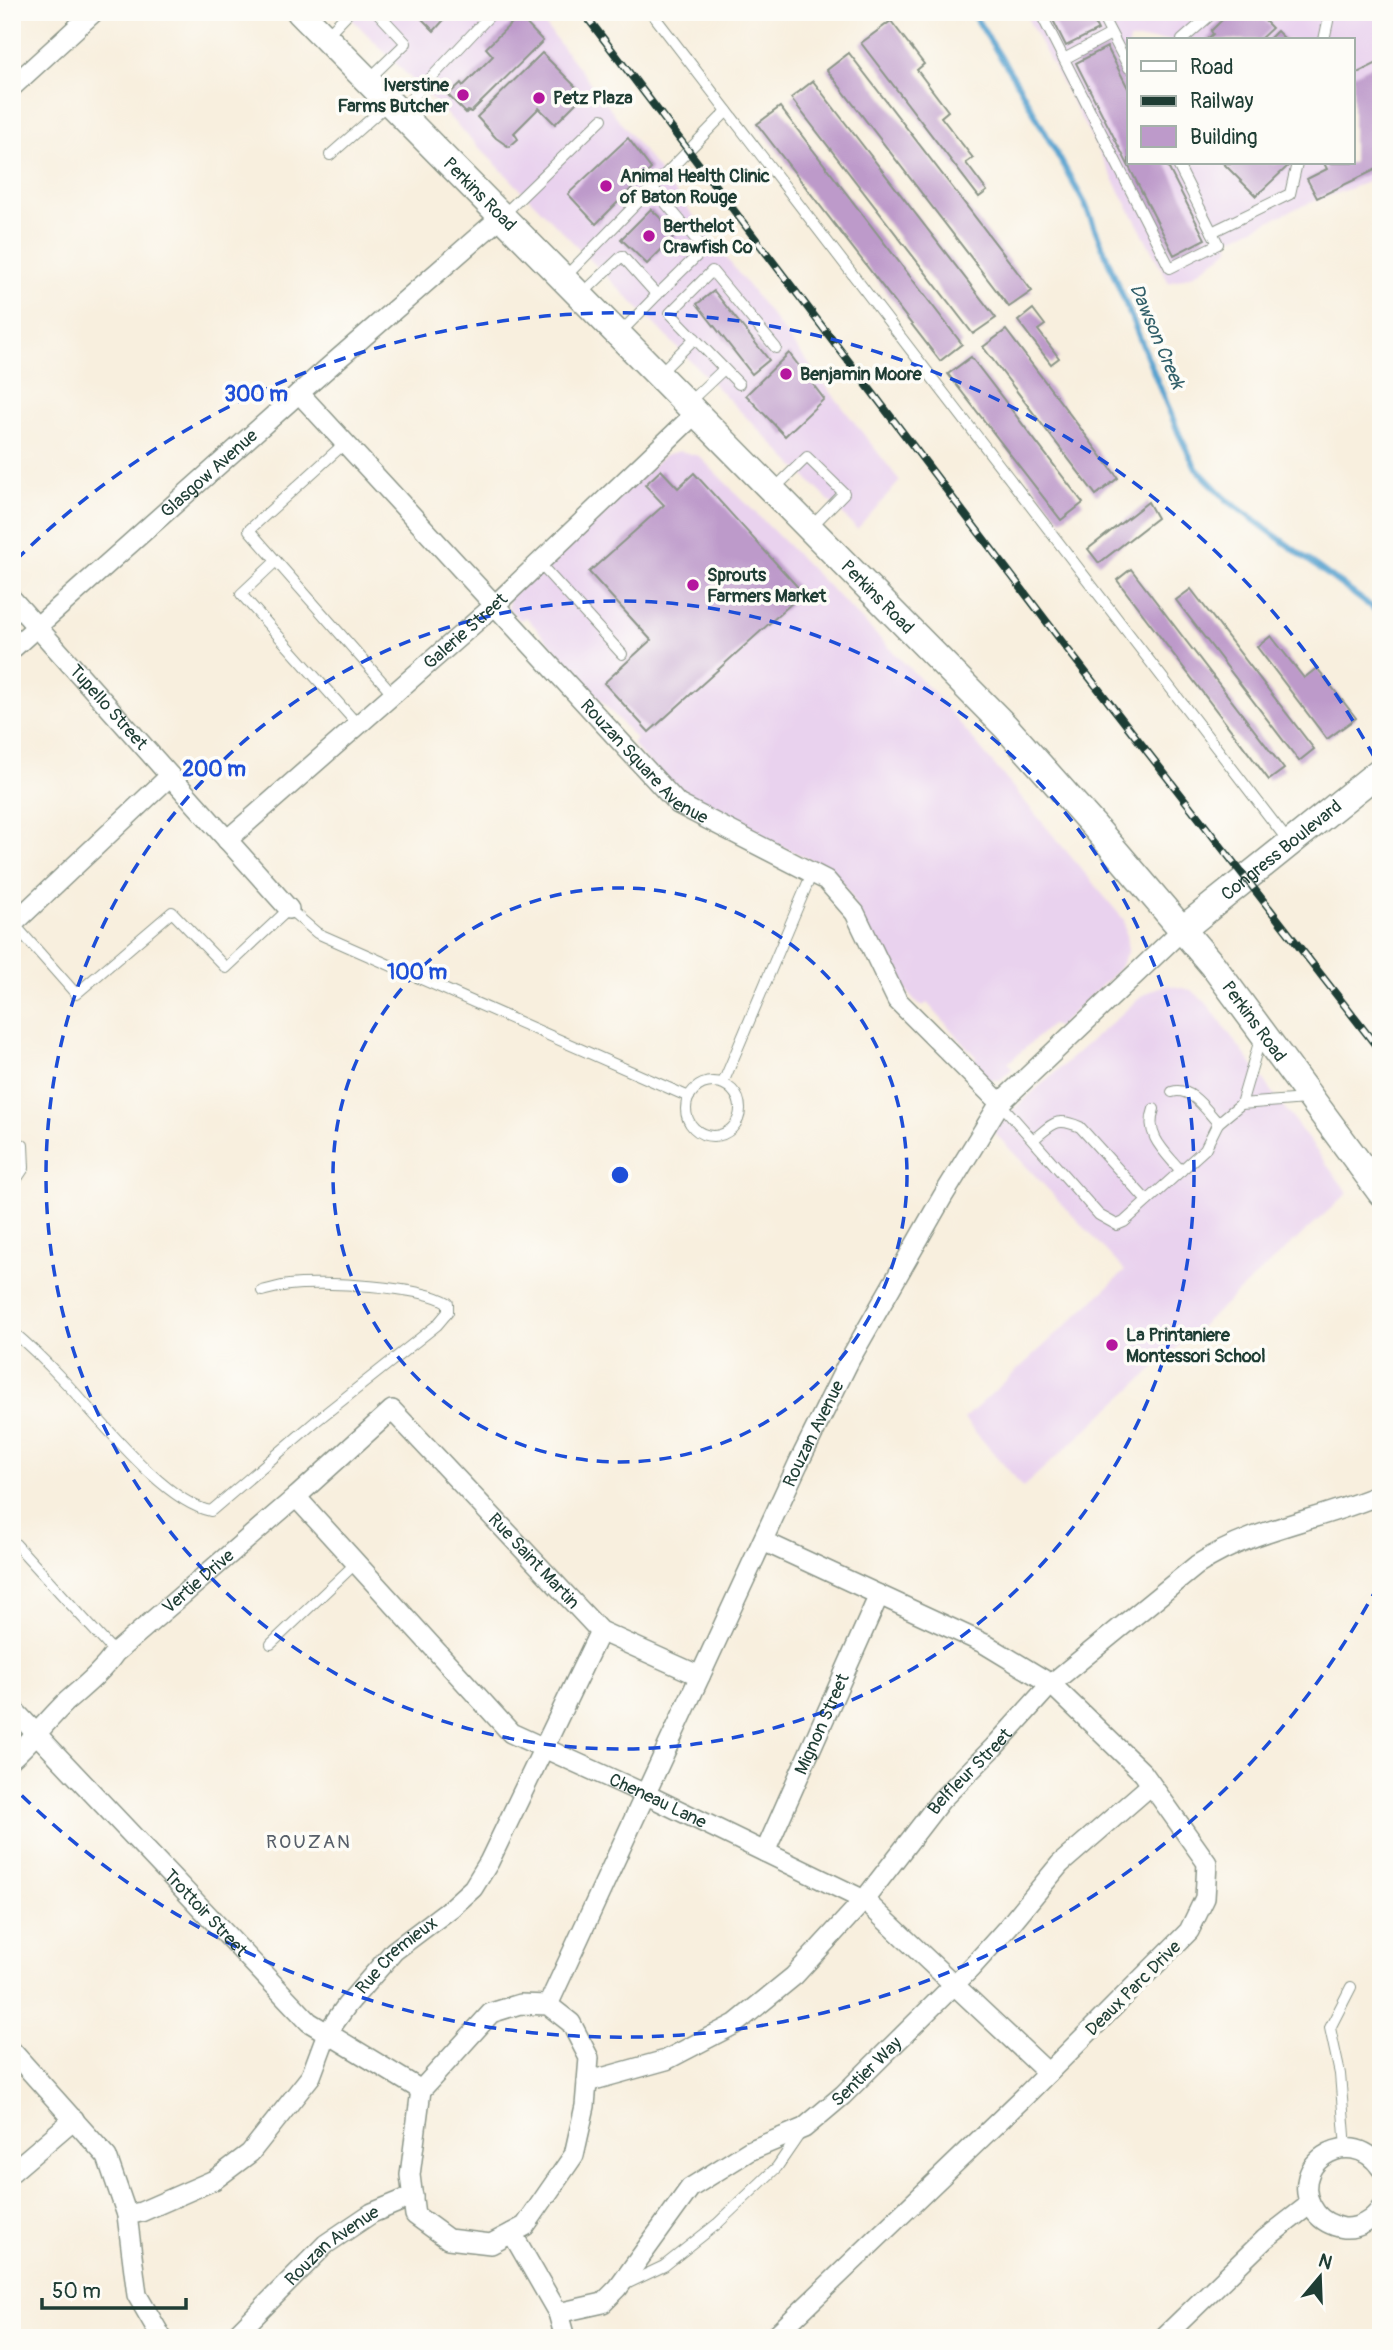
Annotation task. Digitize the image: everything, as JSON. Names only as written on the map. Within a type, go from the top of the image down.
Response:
[{"type":"main road","name":"Perkins Road","points":[[300,12],[1005,726],[1183,929],[1381,1192]]},
{"type":"main road","name":"Congress Boulevard","points":[[1183,929],[1381,770]]},
{"type":"street","points":[[12,87],[94,12]]},
{"type":"street","name":"Glasgow Avenue","points":[[12,649],[502,216]]},
{"type":"street","name":"Rouzan Square Avenue","points":[[299,393],[678,804],[826,880],[855,913],[897,1000],[1000,1103]]},
{"type":"street","name":"Galerie Street","points":[[227,840],[495,605],[692,408]]},
{"type":"street","name":"Tupello Street","points":[[12,599],[289,909]]},
{"type":"street","points":[[13,924],[170,776]]},
{"type":"street","name":"Rouzan Avenue","points":[[548,2005],[850,1359],[943,1196],[1000,1103],[1183,929]]},
{"type":"street","name":"Vertie Drive","points":[[12,1758],[104,1669],[115,1653],[392,1410]]},
{"type":"street","name":"Rue Saint Martin","points":[[392,1410],[600,1631],[700,1676]]},
{"type":"street","name":"Belfleur Street","points":[[587,2082],[666,2060],[735,2024],[794,1976],[864,1900],[942,1800],[1051,1684],[1197,1565],[1218,1551],[1277,1527],[1354,1506],[1381,1494]]},
{"type":"street","name":"Cheneau Lane","points":[[296,1497],[511,1733],[645,1794],[864,1900],[1048,2073]]},
{"type":"street","name":"Deaux Parc Drive","points":[[763,1541],[985,1644],[1051,1684],[1143,1773],[1207,1863],[1205,1898],[1189,1931],[1048,2073],[773,2338]]},
{"type":"street","name":"Mignon Street","points":[[765,1852],[879,1595]]},
{"type":"street","name":"Rue Cremieux","points":[[127,2215],[141,2212],[214,2179],[250,2153],[311,2076],[327,2033],[347,2004],[394,1951],[473,1888],[489,1863],[600,1631]]},
{"type":"street","name":"Trottoir Street","points":[[12,1708],[309,2022],[421,2091]]},
{"type":"street","name":"Sentier Way","points":[[558,2313],[603,2303],[618,2288],[690,2188],[750,2151],[804,2128],[843,2095],[1008,1927],[1060,1864],[1151,1784]]},
{"type":"street","points":[[520,2004],[548,2005],[571,2023],[583,2046],[589,2058],[587,2082],[585,2106],[574,2155],[525,2226],[491,2244],[448,2239],[415,2215],[410,2175],[421,2091],[491,2012],[520,2004]]},
{"type":"street","points":[[12,2051],[107,2157],[127,2215],[137,2295],[162,2338]]},
{"type":"street","points":[[12,2172],[74,2119]]},
{"type":"street","points":[[1381,2168],[1362,2151],[1346,2148],[1331,2151],[1313,2166],[1307,2188],[1310,2204],[1319,2217],[1332,2225],[1347,2228],[1363,2225],[1376,2216],[1381,2208]]},
{"type":"street","name":"Rouzan Avenue","points":[[233,2338],[326,2244],[372,2213],[413,2196]]},
{"type":"street","points":[[1163,2338],[1265,2239],[1310,2204]]},
{"type":"street","points":[[512,2233],[558,2313],[565,2338]]},
{"type":"lane","points":[[325,37],[349,12]]},
{"type":"lane","points":[[368,80],[406,43],[377,12]]},
{"type":"lane","points":[[330,155],[394,107],[493,12]]},
{"type":"lane","points":[[651,12],[1290,843]]},
{"type":"lane","points":[[1040,12],[1170,268],[1218,244],[1178,164]]},
{"type":"lane","points":[[1100,12],[1127,64]]},
{"type":"lane","points":[[1184,38],[1214,12]]},
{"type":"lane","points":[[1324,38],[1330,12]]},
{"type":"lane","points":[[1063,58],[1111,34]]},
{"type":"lane","points":[[572,287],[653,188],[727,111]]},
{"type":"lane","points":[[502,216],[602,119]]},
{"type":"lane","points":[[1212,232],[1290,194],[1297,164]]},
{"type":"lane","points":[[619,335],[704,249],[653,188]]},
{"type":"lane","points":[[572,287],[622,256],[657,295]]},
{"type":"lane","points":[[738,384],[670,313],[712,271],[776,348]]},
{"type":"lane","points":[[658,374],[695,338]]},
{"type":"lane","points":[[692,408],[724,369]]},
{"type":"lane","points":[[345,443],[249,530],[393,694]]},
{"type":"lane","points":[[772,490],[807,457],[844,493],[810,528]]},
{"type":"lane","points":[[276,561],[241,594],[358,725]]},
{"type":"lane","points":[[539,563],[622,654]]},
{"type":"lane","points":[[723,1083],[812,873]]},
{"type":"lane","points":[[13,924],[76,994],[172,912],[226,968],[289,909],[317,933],[689,1097]]},
{"type":"lane","points":[[1000,1103],[1099,1215],[1117,1225],[1124,1222],[1205,1149],[1218,1123],[1241,1104],[1263,1032]]},
{"type":"lane","points":[[705,1083],[723,1083],[737,1095],[740,1103],[739,1121],[726,1134],[708,1136],[700,1133],[693,1128],[686,1111],[689,1097],[697,1087],[705,1083]]},
{"type":"lane","points":[[1172,1092],[1186,1092],[1218,1123]]},
{"type":"lane","points":[[1241,1104],[1311,1098]]},
{"type":"lane","points":[[1154,1109],[1150,1120],[1152,1134],[1181,1171]]},
{"type":"lane","points":[[1034,1139],[1056,1121],[1067,1120],[1080,1127],[1147,1201]]},
{"type":"lane","points":[[12,1139],[23,1145],[24,1168],[12,1186]]},
{"type":"lane","points":[[12,1331],[62,1379],[144,1466],[189,1504],[211,1511],[437,1325],[448,1312],[448,1303],[432,1296],[362,1286],[306,1284],[262,1291]]},
{"type":"lane","points":[[12,1540],[115,1653]]},
{"type":"lane","points":[[271,1644],[356,1563]]},
{"type":"lane","points":[[1346,2148],[1340,2074],[1330,2028],[1351,1987]]},
{"type":"lane","points":[[618,2288],[664,2266],[717,2224],[777,2167],[804,2128]]},
{"type":"shaded area","points":[[345,12],[535,12],[900,481],[857,529]]},
{"type":"shaded area","points":[[1024,12],[1381,12],[1381,177],[1299,207],[1228,240],[1230,248],[1193,275],[1169,283]]},
{"type":"shaded area","points":[[680,451],[699,456],[935,694],[1124,920],[1128,950],[1119,969],[1058,1027],[1051,1025],[1008,1063],[1012,1068],[1000,1080],[987,1079],[973,1064],[976,1057],[927,1003],[919,1005],[900,983],[870,936],[849,891],[837,875],[820,864],[715,816],[675,791],[632,744],[636,739],[526,617],[520,620],[508,608],[509,598],[665,455]]},
{"type":"shaded area","points":[[1168,985],[1191,990],[1205,1001],[1348,1193],[1023,1487],[964,1419],[1125,1271],[991,1129],[1143,995]]},
{"type":"building","points":[[409,12],[451,12],[434,31],[417,14],[414,17]]},
{"type":"building","points":[[1049,12],[1089,12],[1098,30],[1066,46]]},
{"type":"building","points":[[1230,12],[1256,12],[1272,28],[1261,38],[1208,38],[1213,34],[1211,31]]},
{"type":"building","points":[[519,16],[543,41],[471,112],[466,113],[448,95],[461,83],[463,86],[493,56],[486,48]]},
{"type":"building","points":[[891,21],[924,64],[917,70],[948,111],[941,117],[973,158],[966,163],[987,191],[979,197],[861,43]]},
{"type":"building","points":[[1277,31],[1284,38],[1270,38]]},
{"type":"building","points":[[1107,47],[1127,86],[1127,163],[1076,63]]},
{"type":"building","name":"Petz Plaza","points":[[542,53],[584,95],[555,124],[539,108],[514,133],[518,139],[509,147],[496,138],[477,117]]},
{"type":"building","points":[[849,53],[1032,291],[1009,307],[827,70]]},
{"type":"building","points":[[1381,61],[1381,167],[1317,198],[1307,179],[1327,169],[1324,164],[1354,164],[1354,74]]},
{"type":"building","points":[[813,81],[996,318],[973,334],[791,98]]},
{"type":"building","points":[[780,107],[962,344],[940,361],[757,124]]},
{"type":"building","name":"Animal Health Clinic of Baton Rouge","points":[[628,138],[651,169],[596,224],[568,194]]},
{"type":"building","points":[[1128,164],[1167,164],[1205,239],[1174,255]]},
{"type":"building","points":[[1224,164],[1288,166],[1256,196]]},
{"type":"building","name":"Berthelot Crawfish Co","points":[[651,209],[677,234],[647,264],[621,239]]},
{"type":"building","points":[[714,291],[769,360],[752,374],[697,304]]},
{"type":"building","points":[[1033,309],[1045,325],[1038,330],[1059,358],[1051,364],[1018,321]]},
{"type":"building","points":[[1006,330],[1118,478],[1096,495],[983,347]]},
{"type":"building","name":"Benjamin Moore","points":[[789,353],[824,399],[785,436],[746,395]]},
{"type":"building","points":[[971,357],[1083,503],[1061,520],[948,374]]},
{"type":"building","points":[[661,470],[678,488],[694,473],[803,593],[649,732],[604,683],[651,640],[589,572],[664,505],[645,485]]},
{"type":"building","points":[[1148,502],[1157,518],[1099,563],[1088,549]]},
{"type":"building","points":[[1131,569],[1284,769],[1269,780],[1117,580]]},
{"type":"building","points":[[1191,589],[1314,749],[1299,761],[1176,600]]},
{"type":"building","points":[[1271,636],[1304,678],[1317,668],[1356,718],[1327,739],[1257,647]]},
{"type":"waterway","name":"Dawson Creek","points":[[972,12],[1019,86],[1085,204],[1179,434],[1196,468],[1227,500],[1381,614]]},
{"type":"railway","points":[[583,12],[1072,655],[1381,1052]]},
{"type":"place","name":"Iverstine Farms Butcher","points":[[463,95]]},
{"type":"place","name":"Petz Plaza","points":[[539,98]]},
{"type":"place","name":"Animal Health Clinic of Baton Rouge","points":[[606,186]]},
{"type":"place","name":"Berthelot Crawfish Co","points":[[649,236]]},
{"type":"place","name":"Benjamin Moore","points":[[786,374]]},
{"type":"place","name":"Sprouts Farmers Market","points":[[693,585]]},
{"type":"place","name":"La Printaniere Montessori School","points":[[1112,1345]]},
{"type":"district","name":"ROUZAN","points":[[309,1841]]}]
